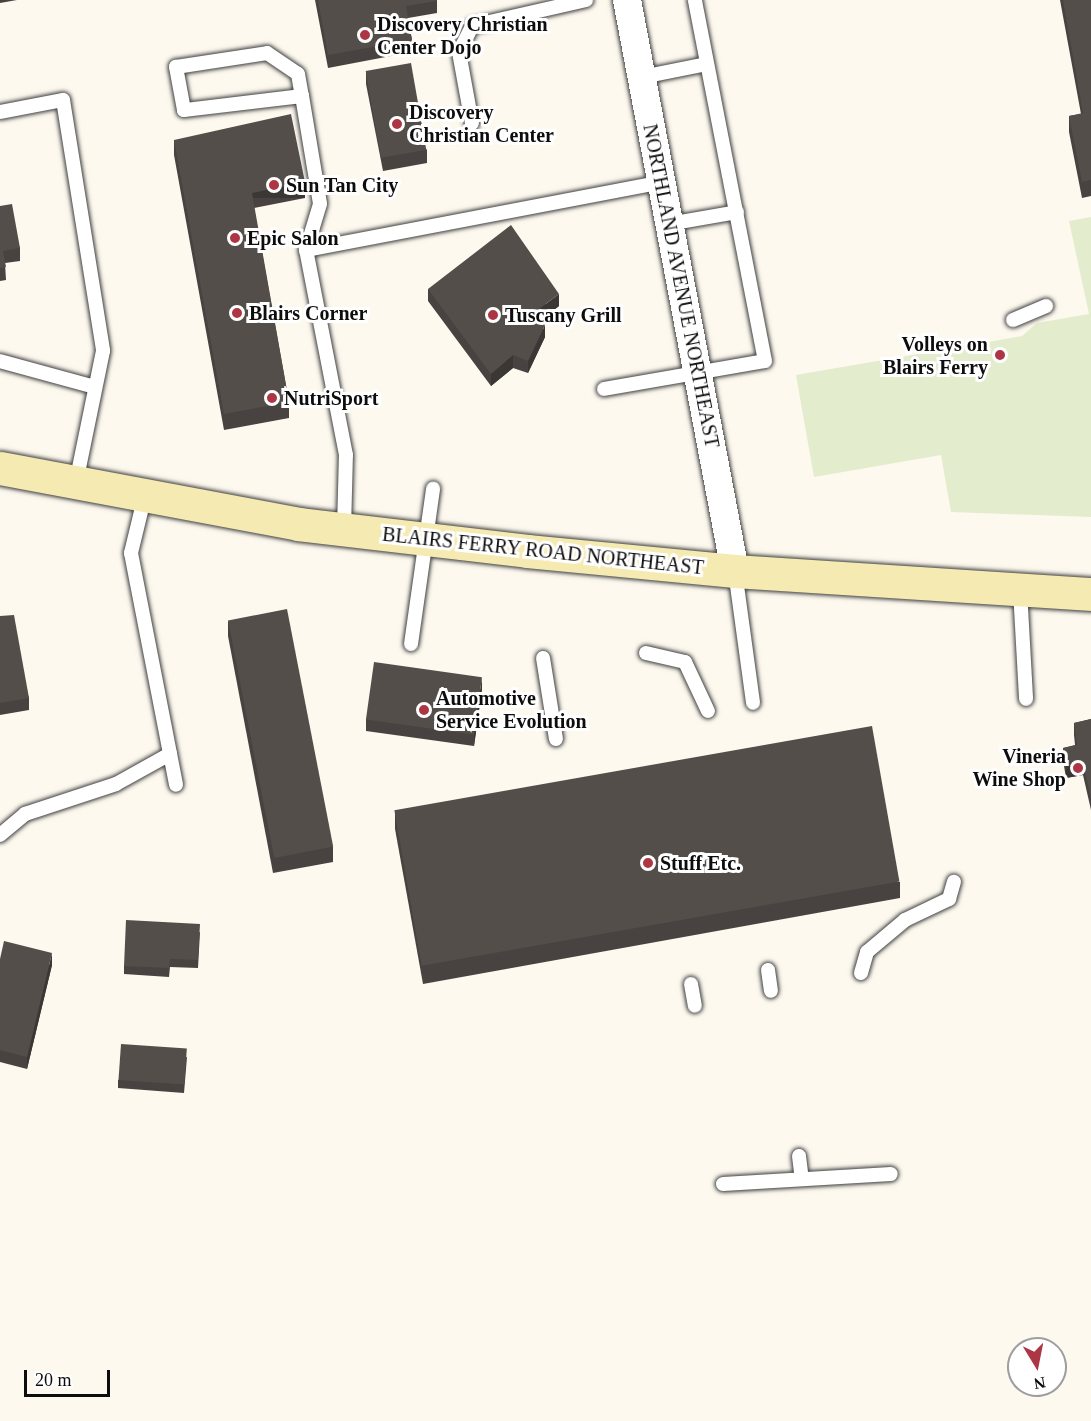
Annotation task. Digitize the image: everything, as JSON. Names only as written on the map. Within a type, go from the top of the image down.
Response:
[{"type":"main road","name":"BLAIRS FERRY ROAD NORTHEAST","points":[[0,468],[344,529],[735,571],[1091,594]]},
{"type":"street","name":"NORTHLAND AVENUE NORTHEAST","points":[[627,0],[735,571]]},
{"type":"lane","points":[[472,123],[459,52],[472,26],[586,0]]},
{"type":"lane","points":[[604,389],[698,376],[765,361],[695,0]]},
{"type":"lane","points":[[302,96],[184,110],[176,67],[267,53],[298,74],[302,96],[320,204],[306,250],[346,455],[344,529]]},
{"type":"lane","points":[[642,77],[707,64]]},
{"type":"lane","points":[[0,112],[63,100],[103,351],[76,483]]},
{"type":"lane","points":[[306,250],[661,182]]},
{"type":"lane","points":[[669,224],[737,212]]},
{"type":"lane","points":[[1013,320],[1046,306]]},
{"type":"lane","points":[[0,362],[95,387]]},
{"type":"lane","points":[[411,644],[433,489]]},
{"type":"lane","points":[[144,495],[131,553],[176,785]]},
{"type":"lane","points":[[735,571],[753,703]]},
{"type":"lane","points":[[1020,590],[1026,699]]},
{"type":"lane","points":[[646,653],[685,662],[708,711]]},
{"type":"lane","points":[[543,658],[556,739]]},
{"type":"lane","points":[[0,835],[25,814],[116,784],[170,754]]},
{"type":"lane","points":[[861,973],[867,952],[905,920],[949,899],[954,882]]},
{"type":"lane","points":[[768,970],[771,991]]},
{"type":"lane","points":[[691,984],[695,1006]]},
{"type":"lane","points":[[799,1155],[802,1179]]},
{"type":"lane","points":[[723,1184],[891,1174]]},
{"type":"green space","name":"Volleys on Blairs Ferry","points":[[1091,217],[1091,517],[951,512],[941,455],[814,477],[796,375],[1022,336],[1037,323],[1089,314],[1069,221]]},
{"type":"building","name":"Discovery Christian Center Dojo","points":[[318,0],[437,1],[406,6],[412,40],[328,55]]},
{"type":"building","points":[[1063,0],[1091,0],[1091,180],[1082,182],[1069,116],[1083,113]]},
{"type":"building","name":"Discovery Christian Center","points":[[411,63],[426,150],[381,158],[366,71]]},
{"type":"building","name":"Blairs Corner","points":[[291,114],[305,182],[252,193],[289,402],[224,414],[174,140]]},
{"type":"building","points":[[12,204],[20,248],[3,251],[6,267],[0,268],[0,206]]},
{"type":"building","name":"Tuscany Grill","points":[[511,225],[559,294],[535,312],[545,325],[528,361],[513,355],[491,374],[428,289]]},
{"type":"building","points":[[287,609],[333,847],[274,858],[228,620]]},
{"type":"building","points":[[14,615],[29,698],[0,703],[0,616]]},
{"type":"building","name":"Automotive Service Evolution","points":[[374,662],[482,677],[474,735],[366,719]]},
{"type":"building","name":"Vineria Wine Shop","points":[[1091,719],[1091,798],[1083,763],[1066,766],[1063,748],[1077,745],[1074,723]]},
{"type":"building","name":"Stuff Etc.","points":[[872,726],[899,882],[422,966],[394,810]]},
{"type":"building","points":[[126,920],[200,924],[198,960],[170,959],[169,968],[124,966]]},
{"type":"building","points":[[4,941],[52,953],[27,1057],[0,1050],[0,959]]},
{"type":"building","points":[[121,1044],[187,1049],[184,1085],[118,1080]]},
{"type":"place","name":"Discovery Christian Center Dojo","points":[[365,35]]},
{"type":"place","name":"Discovery Christian Center","points":[[397,124]]},
{"type":"place","name":"Sun Tan City","points":[[274,185]]},
{"type":"place","name":"Epic Salon","points":[[235,238]]},
{"type":"place","name":"Blairs Corner","points":[[237,313]]},
{"type":"place","name":"Tuscany Grill","points":[[493,315]]},
{"type":"place","name":"Volleys on Blairs Ferry","points":[[1000,355]]},
{"type":"place","name":"NutriSport","points":[[272,398]]},
{"type":"place","name":"Automotive Service Evolution","points":[[424,710]]},
{"type":"place","name":"Vineria Wine Shop","points":[[1078,768]]},
{"type":"place","name":"Stuff Etc.","points":[[648,863]]}]
